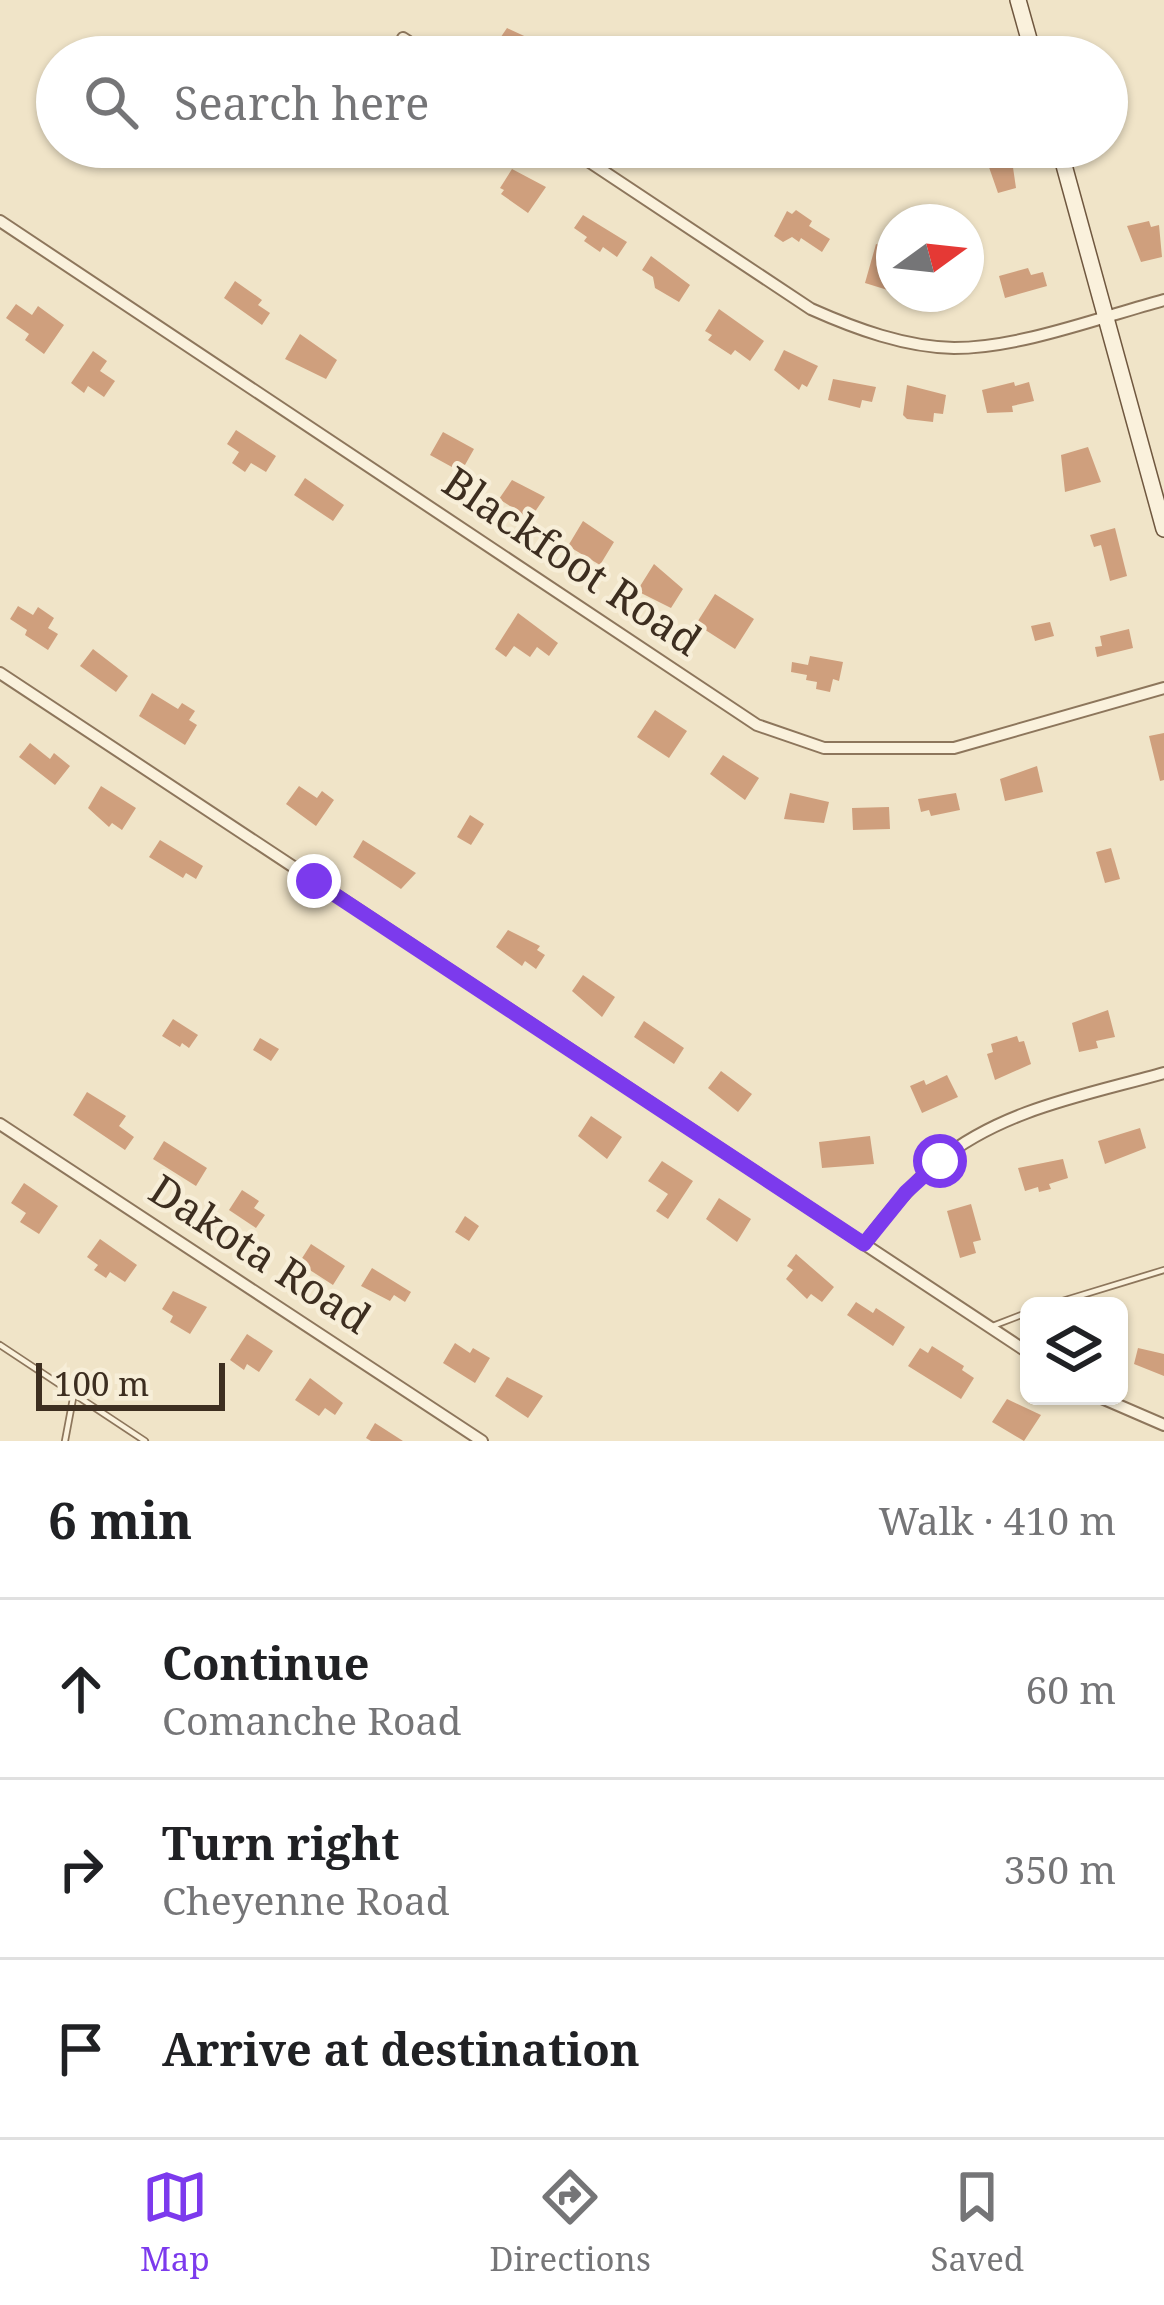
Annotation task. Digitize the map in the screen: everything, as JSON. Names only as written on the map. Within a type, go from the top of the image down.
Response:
[{"type":"main road","points":[[1018,0],[1028,36]]},
{"type":"main road","points":[[1065,168],[1164,529]]},
{"type":"street","points":[[599,168],[811,309],[851,327],[922,345],[957,348],[1001,342],[1164,300]]},
{"type":"street","name":"Blackfoot Road","points":[[0,220],[757,725],[824,748],[955,748],[1164,688]]},
{"type":"street","points":[[0,674],[1020,1347]]},
{"type":"street","points":[[864,1244],[906,1192],[972,1138],[1041,1107],[1164,1073]]},
{"type":"street","name":"Dakota Road","points":[[0,1124],[482,1441]]},
{"type":"street","points":[[1117,1405],[1164,1425]]},
{"type":"lane","points":[[1076,1297],[1164,1270]]},
{"type":"lane","points":[[988,1327],[1020,1315]]},
{"type":"lane","points":[[0,1345],[145,1441]]},
{"type":"lane","points":[[65,1441],[74,1393]]},
{"type":"building","points":[[507,28],[524,36],[502,36]]},
{"type":"building","points":[[989,168],[1013,168],[1016,188],[998,193]]},
{"type":"building","points":[[512,169],[546,187],[528,213],[501,194]]},
{"type":"building","points":[[796,210],[812,221],[809,226],[830,239],[822,252],[801,238],[783,242],[774,236],[787,211]]},
{"type":"building","points":[[583,215],[627,242],[617,257],[584,241],[587,237],[574,228]]},
{"type":"building","points":[[1149,221],[1151,227],[1159,225],[1162,257],[1141,262],[1127,226]]},
{"type":"building","points":[[876,244],[876,286],[865,283]]},
{"type":"building","points":[[651,256],[690,285],[679,302],[655,288],[653,277],[642,270]]},
{"type":"building","points":[[1028,268],[1031,275],[1043,272],[1047,286],[1005,298],[999,276]]},
{"type":"building","points":[[235,281],[262,300],[258,305],[270,313],[262,325],[224,298]]},
{"type":"building","points":[[16,304],[32,315],[38,306],[64,325],[44,354],[25,340],[29,334],[6,318]]},
{"type":"building","points":[[719,309],[764,341],[750,361],[708,340],[712,335],[705,331]]},
{"type":"building","points":[[300,334],[337,360],[326,379],[285,359]]},
{"type":"building","points":[[784,350],[818,366],[807,387],[802,384],[799,390],[774,370]]},
{"type":"building","points":[[93,351],[107,361],[100,371],[115,381],[104,397],[88,386],[84,393],[71,383]]},
{"type":"building","points":[[833,379],[876,387],[872,402],[862,400],[860,408],[828,400]]},
{"type":"building","points":[[1014,382],[1015,386],[1029,382],[1034,401],[1012,406],[1013,412],[987,413],[982,390]]},
{"type":"building","points":[[907,385],[946,395],[943,414],[934,413],[933,422],[907,419],[903,415]]},
{"type":"building","points":[[236,430],[276,456],[266,472],[251,463],[245,472],[232,463],[239,452],[227,444]]},
{"type":"building","points":[[443,432],[474,449],[461,472],[430,455]]},
{"type":"building","points":[[1088,447],[1101,482],[1065,492],[1061,455]]},
{"type":"building","points":[[305,478],[344,505],[333,521],[294,495]]},
{"type":"building","points":[[512,480],[545,497],[530,519],[499,499]]},
{"type":"building","points":[[583,521],[614,542],[600,565],[568,546]]},
{"type":"building","points":[[1115,528],[1127,576],[1110,581],[1101,545],[1094,547],[1090,535]]},
{"type":"building","points":[[654,564],[683,589],[671,608],[637,591]]},
{"type":"building","points":[[715,594],[754,619],[735,649],[696,624]]},
{"type":"building","points":[[18,606],[33,615],[38,607],[54,618],[48,628],[58,634],[48,650],[10,619]]},
{"type":"building","points":[[518,613],[558,643],[549,656],[537,647],[530,657],[514,646],[506,657],[495,649]]},
{"type":"building","points":[[1050,622],[1054,636],[1035,641],[1031,626]]},
{"type":"building","points":[[1129,629],[1133,648],[1097,657],[1100,636]]},
{"type":"building","points":[[93,649],[128,676],[116,692],[80,666]]},
{"type":"building","points":[[810,656],[843,662],[839,681],[833,679],[830,692],[816,689],[817,682],[806,680],[807,675],[791,672],[792,662],[808,665]]},
{"type":"building","points":[[152,693],[178,709],[182,703],[195,711],[189,720],[197,725],[185,745],[139,716]]},
{"type":"building","points":[[655,710],[687,731],[669,758],[637,737]]},
{"type":"building","points":[[1164,733],[1164,780],[1160,781],[1149,736]]},
{"type":"building","points":[[30,743],[50,759],[54,753],[70,766],[55,785],[19,757]]},
{"type":"building","points":[[723,755],[759,778],[745,800],[710,774]]},
{"type":"building","points":[[1037,766],[1043,792],[1005,801],[1000,779]]},
{"type":"building","points":[[101,786],[136,808],[122,830],[112,823],[109,827],[88,808]]},
{"type":"building","points":[[299,786],[317,798],[322,791],[334,800],[316,826],[286,804]]},
{"type":"building","points":[[790,793],[829,802],[824,823],[784,819]]},
{"type":"building","points":[[956,793],[960,810],[931,816],[929,810],[921,812],[918,799]]},
{"type":"building","points":[[889,807],[890,829],[853,830],[852,808]]},
{"type":"building","points":[[470,815],[484,824],[471,845],[457,837]]},
{"type":"building","points":[[160,840],[203,866],[196,879],[186,873],[183,878],[149,857]]},
{"type":"building","points":[[363,840],[416,873],[401,889],[353,857]]},
{"type":"building","points":[[1111,848],[1120,879],[1105,883],[1096,852]]},
{"type":"building","points":[[508,930],[540,946],[537,950],[545,955],[536,969],[525,961],[522,966],[496,947]]},
{"type":"building","points":[[583,975],[615,997],[602,1017],[572,991]]},
{"type":"building","points":[[1108,1010],[1115,1037],[1096,1041],[1098,1048],[1079,1052],[1072,1023]]},
{"type":"building","points":[[173,1019],[198,1035],[189,1048],[162,1036]]},
{"type":"building","points":[[644,1021],[684,1048],[674,1064],[634,1037]]},
{"type":"building","points":[[1017,1036],[1019,1042],[1024,1041],[1031,1064],[995,1080],[987,1054],[993,1052],[991,1044]]},
{"type":"building","points":[[260,1038],[279,1049],[271,1061],[253,1050]]},
{"type":"building","points":[[721,1071],[752,1094],[738,1112],[708,1088]]},
{"type":"building","points":[[947,1075],[958,1097],[922,1113],[910,1086],[924,1080],[926,1085]]},
{"type":"building","points":[[87,1092],[126,1116],[119,1126],[134,1137],[125,1150],[73,1115]]},
{"type":"building","points":[[591,1116],[622,1137],[607,1159],[578,1136]]},
{"type":"building","points":[[1140,1128],[1146,1148],[1105,1164],[1098,1141]]},
{"type":"building","points":[[870,1136],[874,1164],[822,1168],[819,1142]]},
{"type":"building","points":[[164,1141],[207,1168],[196,1186],[153,1159]]},
{"type":"building","points":[[1063,1159],[1068,1178],[1049,1184],[1051,1189],[1025,1191],[1018,1168]]},
{"type":"building","points":[[662,1161],[693,1181],[668,1219],[656,1211],[668,1194],[648,1181]]},
{"type":"building","points":[[24,1183],[58,1206],[39,1234],[20,1222],[26,1213],[11,1203]]},
{"type":"building","points":[[242,1190],[259,1201],[254,1208],[265,1215],[256,1228],[229,1210]]},
{"type":"building","points":[[719,1198],[751,1219],[737,1242],[706,1219]]},
{"type":"building","points":[[971,1204],[981,1240],[973,1242],[976,1253],[960,1258],[947,1211]]},
{"type":"building","points":[[465,1216],[479,1226],[469,1241],[455,1232]]},
{"type":"building","points":[[100,1239],[137,1265],[125,1282],[110,1272],[106,1278],[94,1270],[98,1265],[87,1257]]},
{"type":"building","points":[[311,1244],[345,1266],[333,1285],[299,1263]]},
{"type":"building","points":[[796,1254],[834,1287],[822,1302],[811,1294],[807,1299],[786,1279],[793,1270],[787,1266]]},
{"type":"building","points":[[372,1268],[411,1292],[405,1302],[394,1295],[390,1301],[361,1286]]},
{"type":"building","points":[[173,1291],[207,1307],[190,1334],[170,1322],[173,1316],[162,1309]]},
{"type":"building","points":[[856,1302],[873,1313],[876,1308],[905,1327],[893,1346],[847,1315]]},
{"type":"building","points":[[247,1334],[273,1351],[259,1372],[247,1364],[244,1370],[230,1360]]},
{"type":"building","points":[[455,1343],[490,1358],[475,1383],[443,1363]]},
{"type":"building","points":[[932,1346],[974,1378],[961,1399],[908,1366],[920,1348],[928,1353]]},
{"type":"building","points":[[1138,1348],[1164,1354],[1164,1376],[1134,1364]]},
{"type":"building","points":[[507,1377],[543,1396],[528,1418],[495,1396]]},
{"type":"building","points":[[310,1378],[343,1403],[335,1415],[325,1408],[319,1416],[295,1400]]},
{"type":"building","points":[[1007,1399],[1041,1415],[1024,1441],[992,1422]]},
{"type":"building","points":[[375,1423],[403,1441],[366,1438]]},
{"type":"route","points":[[314,881],[864,1244],[906,1192],[940,1161]]}]
